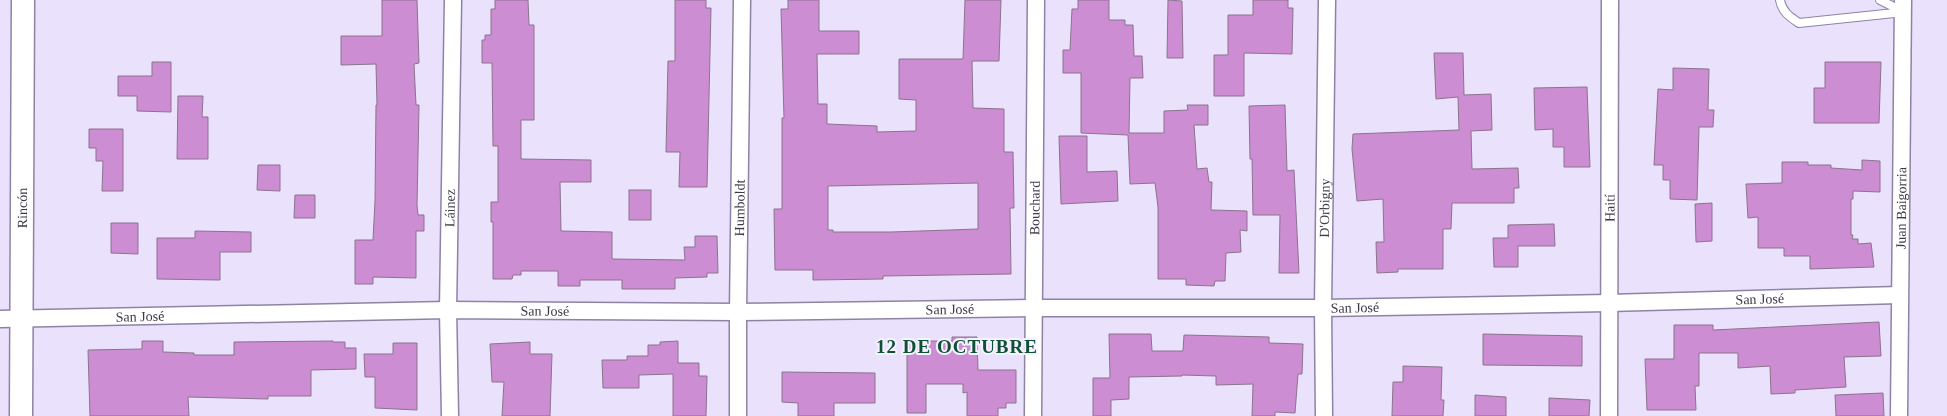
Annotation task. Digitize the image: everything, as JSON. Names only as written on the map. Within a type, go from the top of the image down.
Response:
[{"type":"street","name":"Rincón","points":[[21,416],[10,319],[23,0]]},
{"type":"street","name":"Láinez","points":[[450,416],[448,310],[453,0]]},
{"type":"street","name":"Humboldt","points":[[738,416],[742,0]]},
{"type":"street","name":"Bouchard","points":[[1033,416],[1036,0]]},
{"type":"street","name":"D'Orbigny","points":[[1324,416],[1323,308],[1327,0]]},
{"type":"street","name":"Haití","points":[[1609,416],[1610,0]]},
{"type":"street","name":"Juan Baigorria","points":[[1899,416],[1904,6]]},
{"type":"street","name":"San José","points":[[10,319],[448,310],[738,312],[1033,308],[1323,308],[1899,296]]},
{"type":"lane","points":[[1780,0],[1788,16],[1799,23],[1904,6]]},
{"type":"lane","points":[[1880,0],[1904,6]]},
{"type":"building","points":[[382,0],[417,0],[419,63],[414,64],[416,105],[419,105],[417,205],[418,215],[424,215],[424,231],[416,231],[416,278],[373,277],[373,284],[355,284],[355,240],[373,240],[377,105],[376,64],[341,65],[341,36],[382,36]]},
{"type":"building","points":[[495,0],[528,0],[529,25],[534,25],[534,120],[521,120],[521,159],[591,160],[591,182],[560,182],[561,231],[612,232],[612,259],[685,260],[684,247],[695,247],[695,236],[717,236],[718,273],[707,273],[707,277],[675,278],[675,289],[622,289],[622,280],[580,280],[580,286],[558,286],[558,271],[521,271],[521,275],[513,275],[512,279],[493,279],[491,202],[498,202],[498,146],[493,146],[492,63],[482,63],[482,40],[485,40],[485,35],[491,35],[491,9],[495,9]]},
{"type":"building","points":[[675,0],[706,0],[706,8],[711,8],[707,187],[679,187],[680,152],[666,152],[668,61],[675,61]]},
{"type":"building","points":[[788,0],[819,0],[819,31],[859,31],[859,54],[817,54],[818,104],[827,104],[827,124],[877,126],[877,132],[916,131],[916,100],[899,99],[899,59],[963,59],[965,0],[1001,0],[999,61],[972,61],[973,108],[1004,109],[1004,152],[1013,152],[1014,208],[1010,208],[1011,274],[883,276],[883,279],[813,280],[813,270],[775,270],[774,209],[782,209],[782,118],[784,118],[781,9],[788,9]],"holes":[[[978,183],[978,229],[833,232],[833,230],[828,230],[828,186]]]},
{"type":"building","points":[[1078,0],[1109,0],[1109,20],[1125,20],[1125,25],[1133,25],[1134,56],[1142,56],[1143,78],[1130,78],[1129,133],[1164,133],[1164,111],[1188,110],[1187,105],[1208,105],[1208,125],[1194,125],[1197,169],[1207,168],[1209,182],[1212,182],[1211,210],[1247,211],[1247,231],[1240,230],[1241,252],[1226,253],[1225,281],[1215,281],[1214,286],[1186,285],[1186,279],[1158,279],[1158,207],[1155,183],[1130,184],[1128,135],[1081,133],[1081,73],[1063,73],[1063,50],[1070,50],[1072,9],[1078,9]]},
{"type":"building","points":[[1168,0],[1182,1],[1183,58],[1167,58]]},
{"type":"building","points":[[1253,0],[1288,0],[1288,8],[1293,8],[1292,54],[1244,53],[1244,96],[1214,96],[1214,55],[1228,55],[1228,15],[1253,15]]},
{"type":"building","points":[[1434,53],[1463,53],[1464,95],[1491,94],[1492,130],[1471,131],[1472,169],[1518,168],[1519,188],[1514,188],[1514,203],[1452,203],[1451,229],[1443,229],[1443,269],[1398,269],[1398,272],[1377,273],[1376,242],[1384,242],[1383,199],[1357,201],[1352,149],[1353,134],[1459,130],[1458,97],[1436,99]]},
{"type":"building","points":[[152,62],[171,62],[171,112],[137,111],[137,96],[118,96],[118,76],[152,76]]},
{"type":"building","points":[[1825,62],[1881,62],[1879,123],[1814,123],[1814,88],[1825,88]]},
{"type":"building","points":[[1673,68],[1709,69],[1708,110],[1714,110],[1713,127],[1699,127],[1697,200],[1670,199],[1670,180],[1663,180],[1663,165],[1654,165],[1658,89],[1673,90]]},
{"type":"building","points":[[1587,87],[1590,167],[1564,167],[1564,147],[1553,147],[1553,129],[1535,130],[1534,88]]},
{"type":"building","points":[[178,96],[203,96],[202,117],[208,117],[208,159],[177,159]]},
{"type":"building","points":[[1285,105],[1287,171],[1294,170],[1299,273],[1279,273],[1280,215],[1253,215],[1249,106]]},
{"type":"building","points":[[89,129],[123,129],[123,191],[102,191],[103,161],[96,161],[96,148],[89,148]]},
{"type":"building","points":[[1059,136],[1087,136],[1087,172],[1117,171],[1118,201],[1061,204]]},
{"type":"building","points":[[1862,160],[1880,161],[1880,192],[1853,191],[1853,199],[1851,199],[1851,235],[1853,235],[1852,239],[1858,239],[1858,244],[1871,243],[1874,267],[1810,269],[1810,256],[1784,256],[1784,248],[1758,248],[1758,217],[1748,218],[1746,184],[1782,183],[1782,162],[1808,162],[1808,165],[1831,165],[1831,168],[1862,170]]},
{"type":"building","points":[[258,165],[280,165],[280,191],[257,190]]},
{"type":"building","points":[[629,190],[651,190],[651,220],[629,220]]},
{"type":"building","points":[[295,195],[315,195],[315,218],[294,218]]},
{"type":"building","points":[[1712,203],[1712,241],[1696,242],[1695,204]]},
{"type":"building","points":[[111,223],[138,223],[138,254],[111,253]]},
{"type":"building","points":[[1554,224],[1555,246],[1518,246],[1518,267],[1494,267],[1493,238],[1508,238],[1508,225]]},
{"type":"building","points":[[195,231],[251,232],[251,252],[220,252],[220,280],[157,279],[157,238],[195,238]]},
{"type":"building","points":[[1879,322],[1881,356],[1844,357],[1846,387],[1795,390],[1795,393],[1771,394],[1770,366],[1738,368],[1738,353],[1699,353],[1699,386],[1695,386],[1696,410],[1647,410],[1645,359],[1674,359],[1674,325],[1713,325],[1713,330]]},
{"type":"building","points":[[1109,334],[1151,334],[1152,351],[1183,351],[1184,335],[1269,337],[1269,343],[1303,344],[1302,374],[1298,374],[1295,413],[1275,412],[1275,416],[1252,416],[1253,384],[1216,385],[1216,376],[1182,375],[1129,377],[1129,399],[1111,400],[1111,416],[1093,416],[1093,378],[1110,378]]},
{"type":"building","points":[[1483,334],[1582,336],[1582,366],[1483,365]]},
{"type":"building","points":[[952,337],[977,337],[978,370],[1016,370],[1016,403],[1006,403],[1006,408],[998,408],[998,416],[967,416],[967,392],[963,393],[963,384],[926,384],[926,413],[907,413],[907,341],[952,341]]},
{"type":"building","points":[[142,341],[163,341],[163,352],[194,353],[194,355],[234,355],[234,342],[345,342],[345,348],[356,348],[356,369],[311,370],[311,396],[268,396],[268,399],[188,397],[189,416],[90,416],[88,350],[142,349]]},
{"type":"building","points":[[678,341],[678,363],[699,363],[699,376],[707,376],[706,416],[673,416],[673,374],[639,375],[639,388],[603,388],[602,360],[627,360],[627,356],[648,356],[648,345],[660,345],[660,342]]},
{"type":"building","points":[[530,342],[530,354],[552,354],[550,416],[502,416],[504,382],[492,382],[490,344]]},
{"type":"building","points":[[393,343],[417,343],[417,410],[375,408],[375,377],[365,377],[364,354],[393,354]]},
{"type":"building","points":[[1403,366],[1442,367],[1441,400],[1444,400],[1443,416],[1392,416],[1393,382],[1403,382]]},
{"type":"building","points":[[782,372],[875,373],[875,403],[834,403],[834,416],[798,416],[798,403],[782,402]]},
{"type":"building","points":[[1883,393],[1884,416],[1836,416],[1835,395]]},
{"type":"building","points":[[1475,395],[1506,397],[1506,416],[1475,416]]},
{"type":"building","points":[[1549,398],[1590,400],[1589,416],[1549,416]]},
{"type":"district","name":"12 DE OCTUBRE","points":[[957,346]]}]
